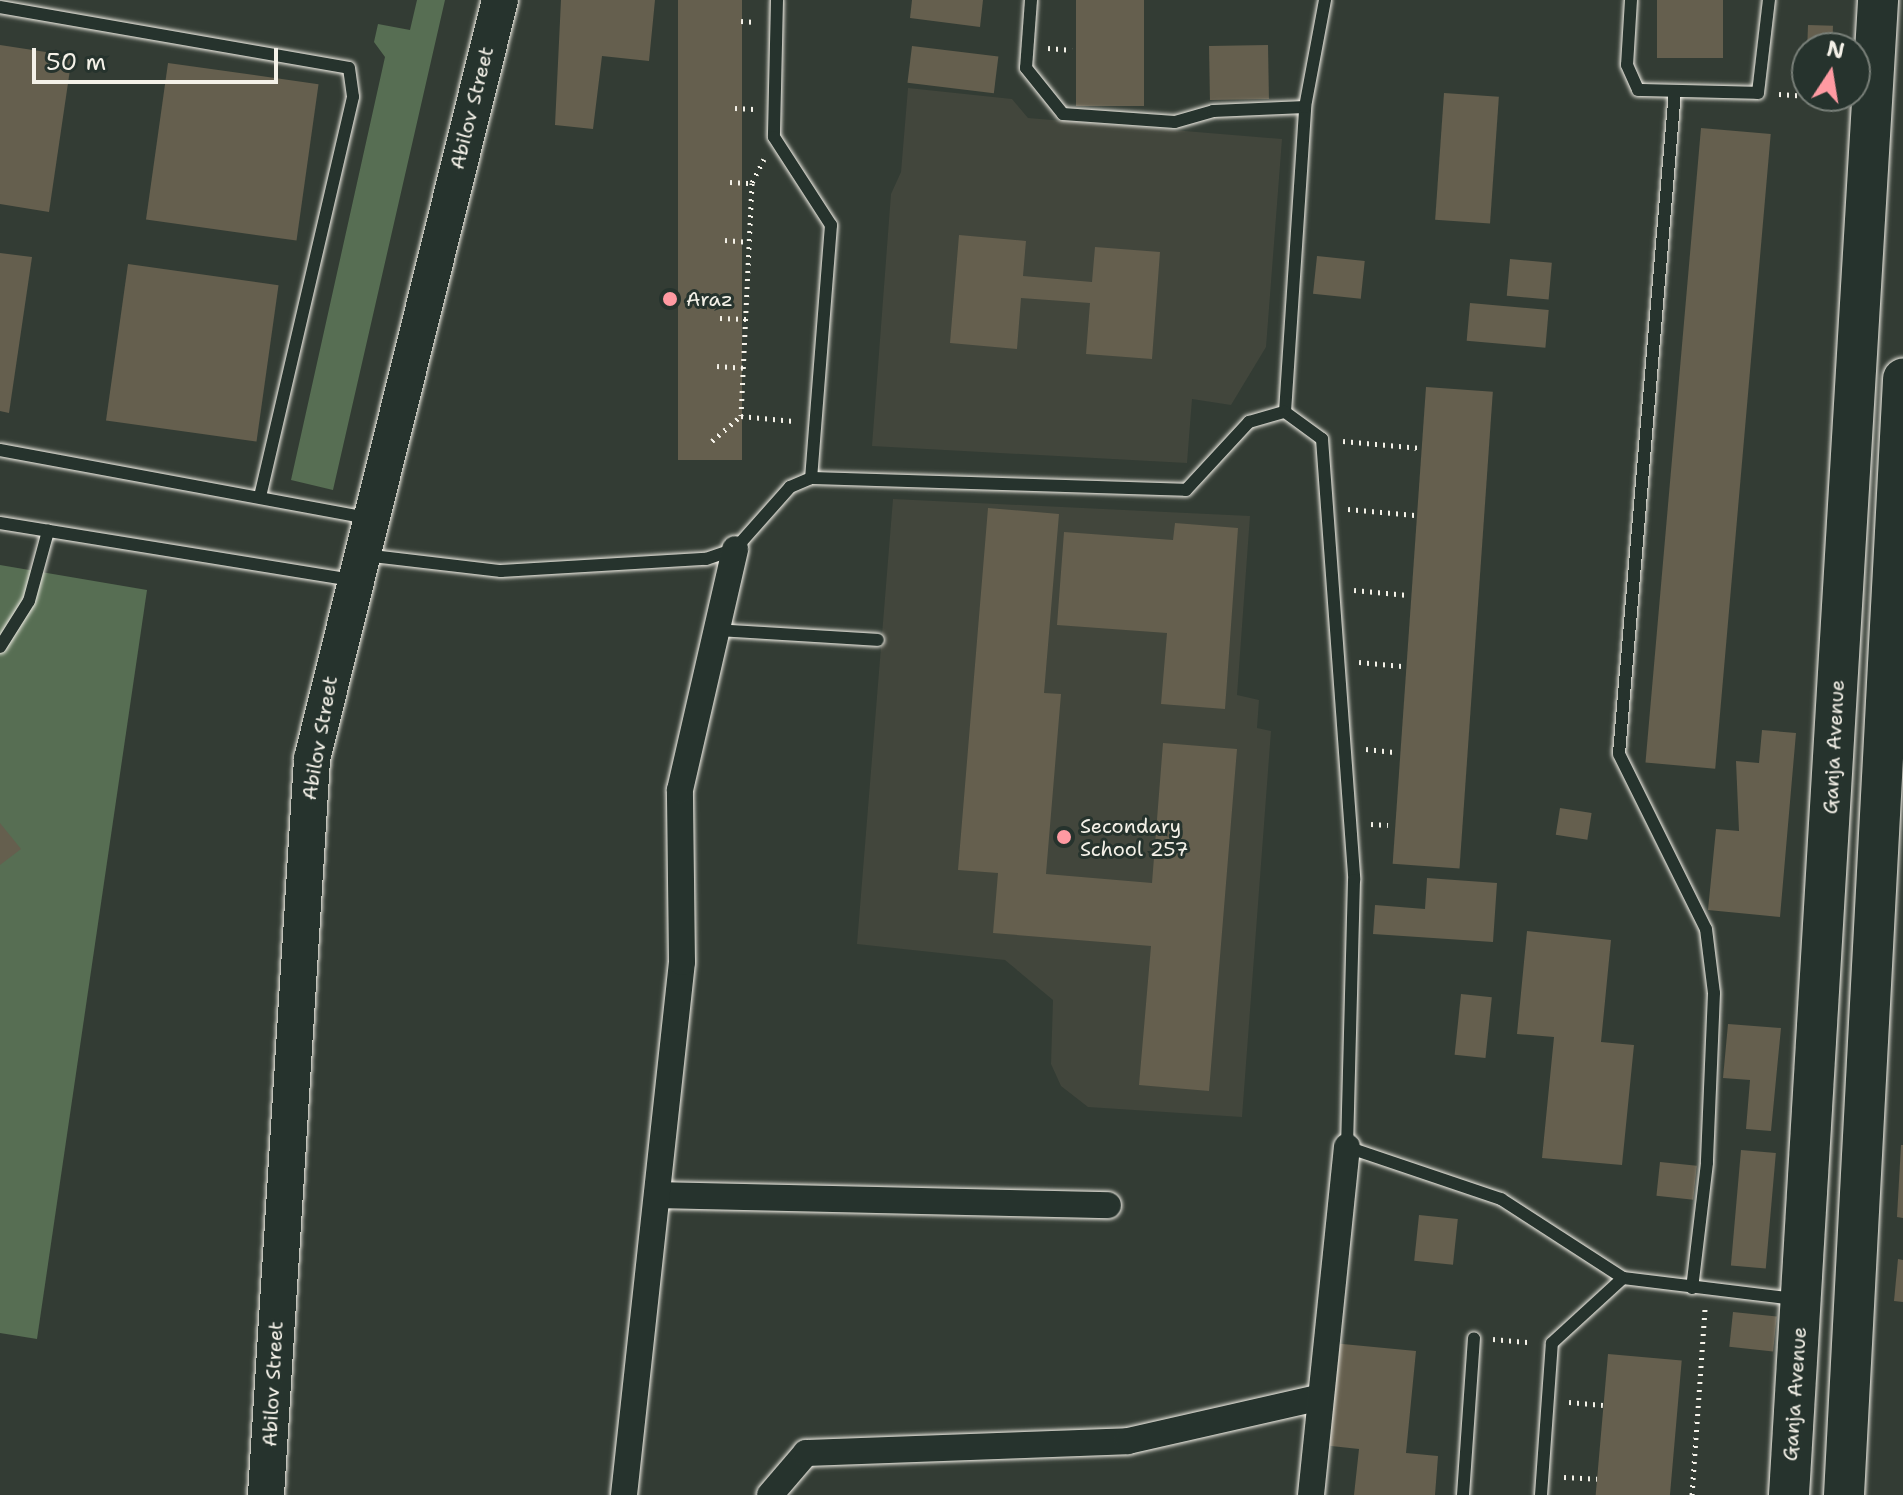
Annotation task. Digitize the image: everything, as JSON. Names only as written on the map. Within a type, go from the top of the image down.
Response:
[{"type":"main road","name":"Abilov Street","points":[[266,1495],[307,806],[318,726],[500,0]]},
{"type":"main road","name":"Ganja Avenue","points":[[1789,1495],[1878,0]]},
{"type":"main road","points":[[1844,1495],[1903,379]]},
{"type":"street","points":[[624,1495],[682,962],[680,790],[735,549]]},
{"type":"street","points":[[1311,1495],[1317,1398],[1346,1201],[1347,1147]]},
{"type":"street","points":[[657,1195],[1108,1205]]},
{"type":"street","points":[[770,1495],[806,1453],[1128,1441],[1317,1398]]},
{"type":"lane","points":[[777,0],[774,137],[831,225],[811,478]]},
{"type":"lane","points":[[1031,0],[1026,68],[1063,114],[1175,122],[1213,111],[1305,107]]},
{"type":"lane","points":[[1285,412],[1305,107],[1325,0]]},
{"type":"lane","points":[[1631,0],[1627,65],[1638,90],[1758,93],[1769,0]]},
{"type":"lane","points":[[0,7],[349,68],[353,97],[260,496]]},
{"type":"lane","points":[[1675,91],[1619,754],[1706,929],[1714,993],[1707,1163],[1692,1288]]},
{"type":"lane","points":[[1285,412],[1322,439],[1354,880],[1347,1147],[1501,1199],[1623,1278],[1707,1291],[1801,1300]]},
{"type":"lane","points":[[0,523],[357,567],[501,571],[706,559],[735,549],[790,487],[811,478],[1186,490],[1249,422],[1285,412]]},
{"type":"lane","points":[[0,450],[369,518]]},
{"type":"lane","points":[[0,647],[29,601],[48,531]]},
{"type":"lane","points":[[716,630],[878,640]]},
{"type":"lane","points":[[1541,1495],[1552,1343],[1623,1278]]},
{"type":"lane","points":[[1463,1495],[1474,1338]]},
{"type":"path","points":[[1758,93],[1791,95]]},
{"type":"path","points":[[741,416],[752,183],[774,137]]},
{"type":"path","points":[[730,182],[752,183]]},
{"type":"path","points":[[725,240],[749,242]]},
{"type":"path","points":[[720,318],[746,319]]},
{"type":"path","points":[[717,366],[743,368]]},
{"type":"path","points":[[712,441],[741,416],[815,423]]},
{"type":"path","points":[[1322,439],[1421,448]]},
{"type":"path","points":[[1327,507],[1415,515]]},
{"type":"path","points":[[1333,588],[1408,595]]},
{"type":"path","points":[[1338,660],[1402,666]]},
{"type":"path","points":[[1692,1495],[1707,1291]]},
{"type":"path","points":[[1474,1338],[1552,1343]]},
{"type":"path","points":[[1548,1400],[1603,1405]]},
{"type":"path","points":[[1543,1475],[1597,1479]]},
{"type":"shaded area","points":[[908,88],[1012,99],[1028,118],[1282,139],[1266,347],[1231,405],[1192,399],[1187,463],[872,446],[891,194],[901,172]]},
{"type":"shaded area","name":"Secondary School 257","points":[[893,499],[1250,516],[1237,695],[1259,700],[1257,728],[1271,731],[1242,1117],[1088,1107],[1061,1086],[1051,1064],[1053,1000],[1005,960],[857,944]]},
{"type":"green space","points":[[417,0],[445,0],[333,490],[291,480],[385,57],[374,42],[378,24],[410,30]]},
{"type":"green space","points":[[0,565],[147,590],[37,1339],[0,1333]]},
{"type":"building","points":[[561,0],[655,0],[649,61],[602,56],[593,129],[555,125]]},
{"type":"building","points":[[678,0],[742,0],[742,460],[678,460]]},
{"type":"building","points":[[912,0],[983,0],[980,27],[910,18]]},
{"type":"building","points":[[1076,0],[1144,0],[1144,106],[1076,106]]},
{"type":"building","points":[[1657,0],[1723,0],[1723,58],[1657,58]]},
{"type":"building","points":[[1808,25],[1833,26],[1833,32],[1808,32]]},
{"type":"building","points":[[0,45],[72,56],[49,212],[0,204]]},
{"type":"building","points":[[1268,45],[1269,99],[1210,100],[1209,46]]},
{"type":"building","points":[[912,46],[998,57],[994,93],[907,83]]},
{"type":"building","points":[[168,63],[319,84],[297,241],[146,219]]},
{"type":"building","points":[[1444,93],[1499,97],[1490,224],[1435,220]]},
{"type":"building","points":[[1701,128],[1771,134],[1715,769],[1645,763]]},
{"type":"building","points":[[959,235],[1026,241],[1023,276],[1092,282],[1095,247],[1160,252],[1152,359],[1086,354],[1090,303],[1021,298],[1017,349],[950,343]]},
{"type":"building","points":[[0,253],[32,257],[9,413],[0,411]]},
{"type":"building","points":[[1317,256],[1365,261],[1361,299],[1313,294]]},
{"type":"building","points":[[1510,259],[1552,263],[1549,300],[1507,296]]},
{"type":"building","points":[[128,264],[279,285],[257,442],[106,420]]},
{"type":"building","points":[[1470,303],[1549,310],[1545,348],[1467,341]]},
{"type":"building","points":[[1426,387],[1493,392],[1459,869],[1393,864]]},
{"type":"building","points":[[988,508],[1059,514],[1044,693],[1061,694],[1046,874],[1152,883],[1163,743],[1237,749],[1209,1091],[1139,1085],[1151,946],[993,933],[998,873],[958,870]]},
{"type":"building","points":[[1175,523],[1238,528],[1225,709],[1161,704],[1167,633],[1057,625],[1064,532],[1173,540]]},
{"type":"building","points":[[1762,730],[1796,733],[1780,917],[1708,910],[1716,829],[1739,831],[1736,761],[1759,763]]},
{"type":"building","points":[[1560,808],[1592,813],[1587,840],[1556,835]]},
{"type":"building","points":[[0,823],[21,849],[0,865]]},
{"type":"building","points":[[1427,878],[1497,883],[1493,942],[1373,934],[1375,905],[1425,909]]},
{"type":"building","points":[[1527,931],[1611,940],[1601,1042],[1634,1045],[1622,1165],[1542,1158],[1554,1037],[1517,1034]]},
{"type":"building","points":[[1461,994],[1492,997],[1485,1058],[1455,1055]]},
{"type":"building","points":[[1728,1024],[1781,1028],[1771,1131],[1746,1129],[1750,1080],[1723,1078]]},
{"type":"building","points":[[1903,1145],[1903,1218],[1897,1217]]},
{"type":"building","points":[[1741,1150],[1776,1153],[1766,1269],[1731,1266]]},
{"type":"building","points":[[1660,1162],[1697,1166],[1693,1200],[1656,1196]]},
{"type":"building","points":[[1419,1215],[1458,1219],[1453,1265],[1414,1261]]},
{"type":"building","points":[[1898,1259],[1903,1260],[1903,1302],[1894,1301]]},
{"type":"building","points":[[1733,1312],[1777,1317],[1773,1351],[1729,1347]]},
{"type":"building","points":[[1332,1343],[1416,1351],[1406,1453],[1438,1456],[1435,1495],[1354,1495],[1359,1449],[1322,1445]]},
{"type":"building","points":[[1608,1354],[1682,1360],[1670,1495],[1596,1495]]},
{"type":"place","name":"Araz","points":[[670,299]]},
{"type":"place","name":"Secondary School 257","points":[[1064,837]]}]
